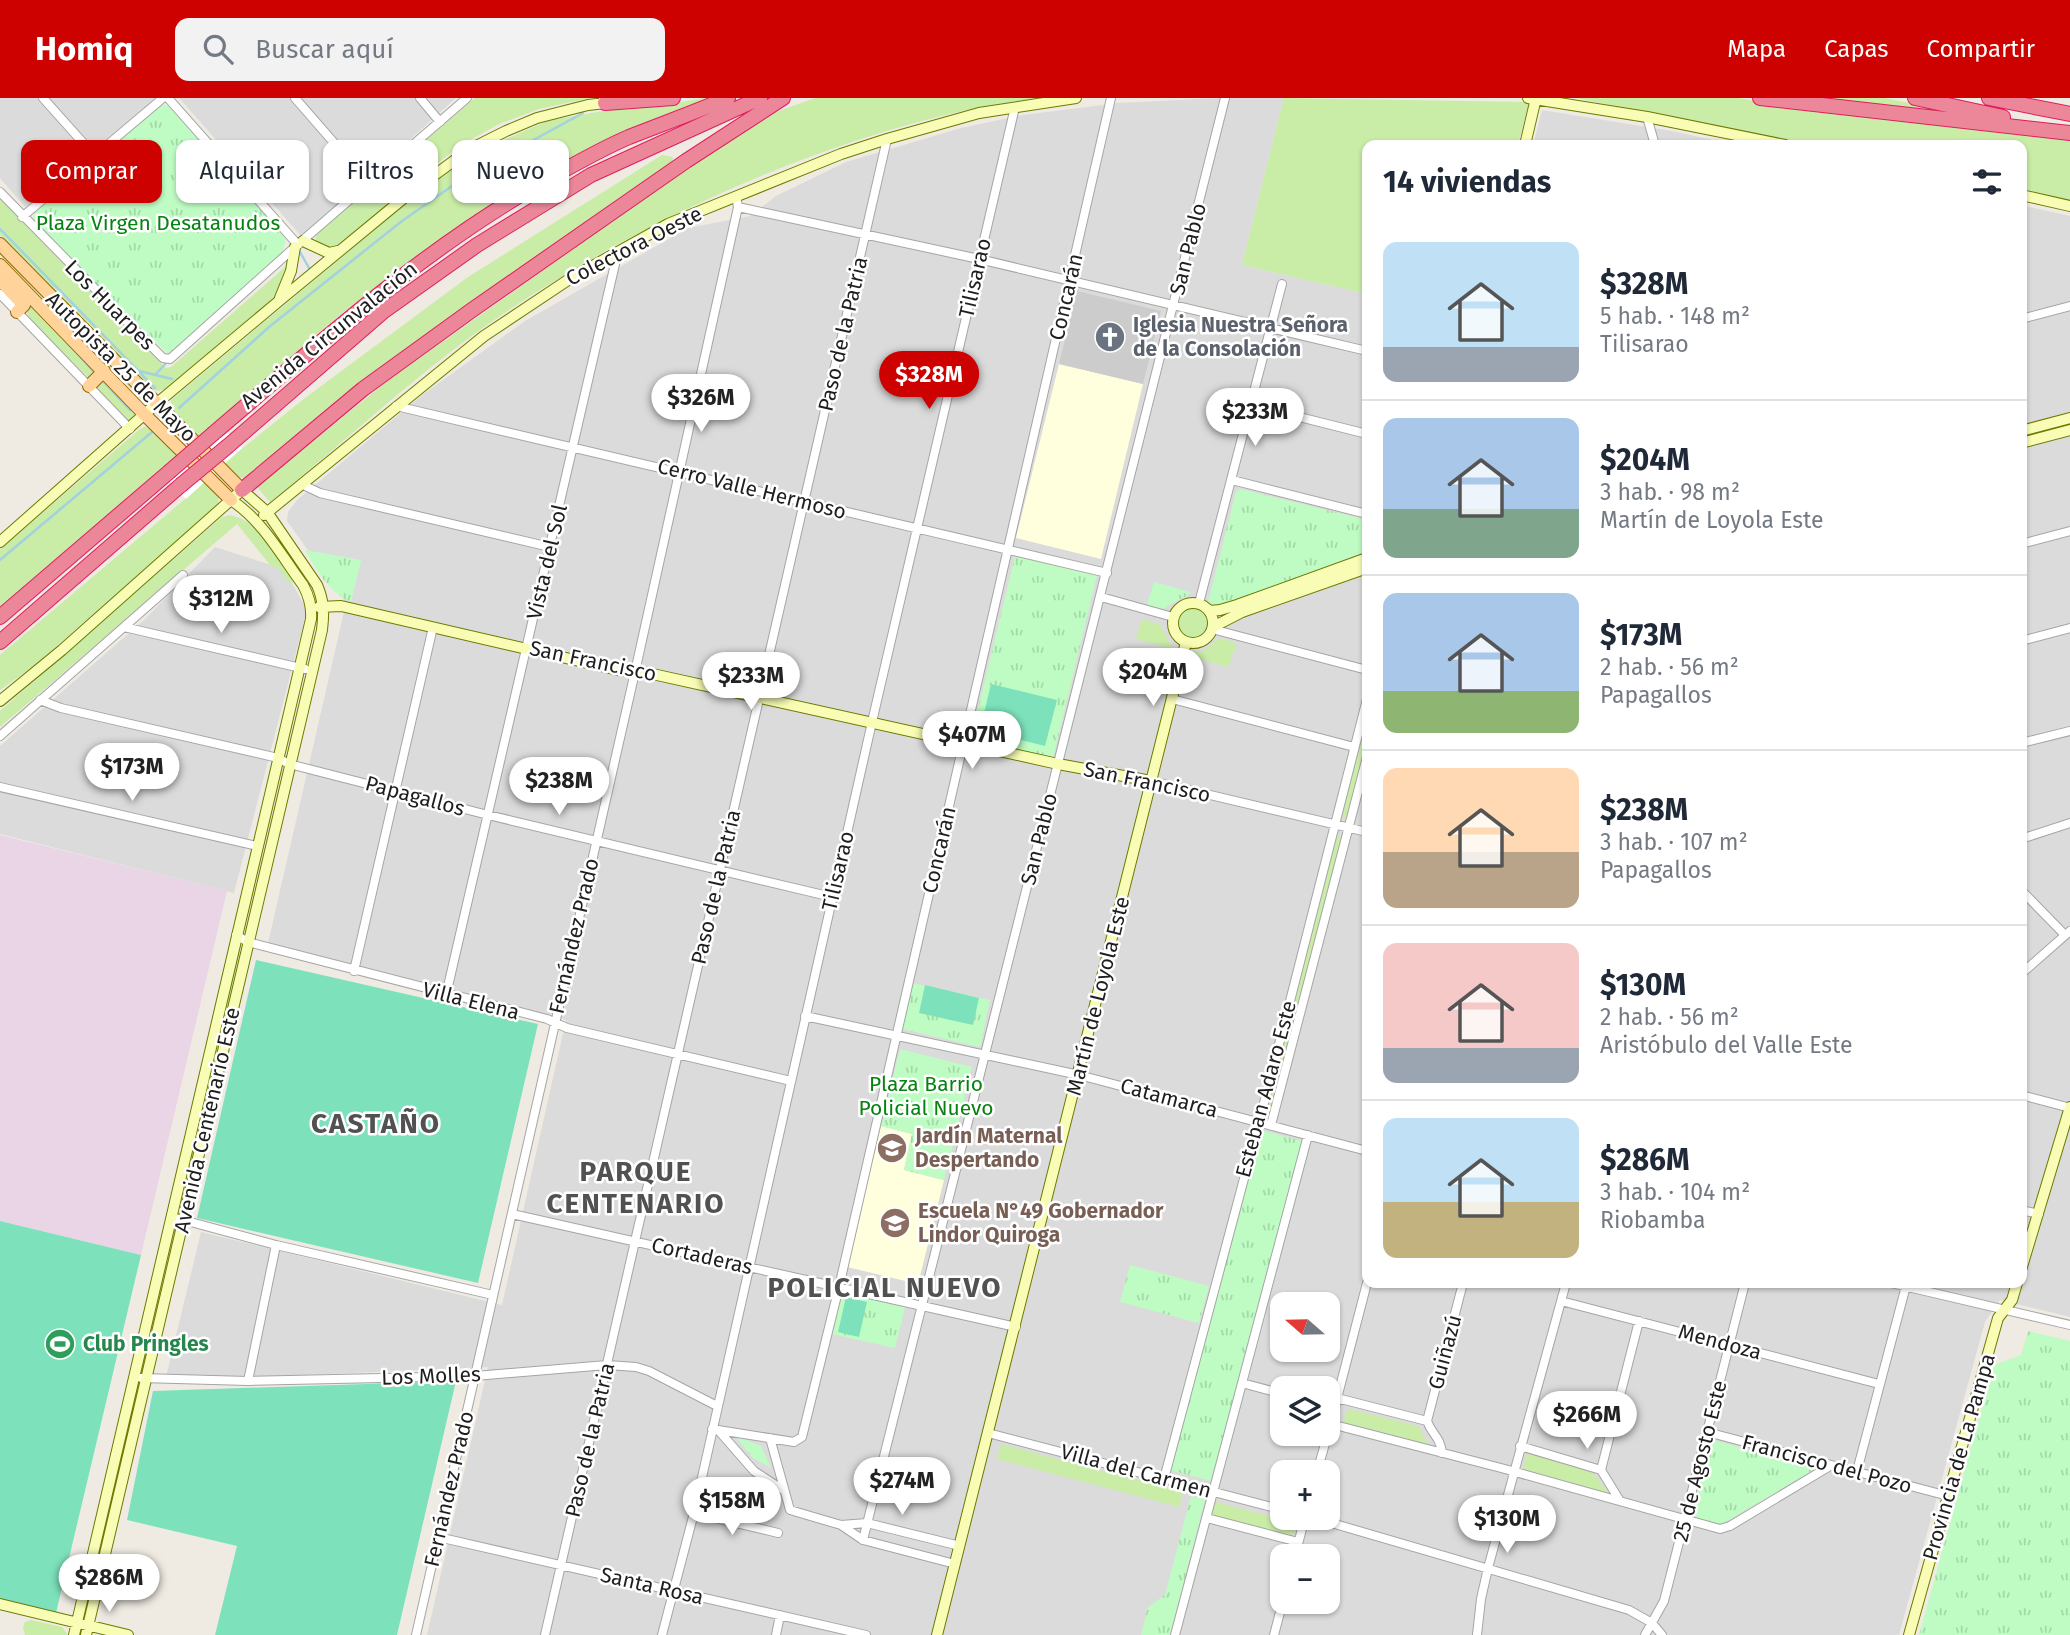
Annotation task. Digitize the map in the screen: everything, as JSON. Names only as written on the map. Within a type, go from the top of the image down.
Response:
[{"type":"highway","points":[[604,100],[673,98]]},
{"type":"highway","name":"Avenida Circunvalación","points":[[0,617],[374,297],[472,226],[594,154],[728,98]]},
{"type":"highway","name":"Avenida Circunvalación","points":[[0,642],[384,311],[477,245],[591,175],[760,98]]},
{"type":"highway","points":[[237,495],[363,389],[686,161],[783,98]]},
{"type":"highway","points":[[1760,98],[2070,132]]},
{"type":"highway","points":[[1915,98],[2070,132]]},
{"type":"highway","points":[[1989,98],[2063,113]]},
{"type":"highway","points":[[2015,98],[2063,113]]},
{"type":"main road","name":"Autopista 25 de Mayo","points":[[0,244],[156,404],[237,495]]},
{"type":"main road","name":"Autopista 25 de Mayo","points":[[0,265],[145,415],[237,495]]},
{"type":"main road","points":[[0,280],[24,305],[17,312]]},
{"type":"main road","points":[[89,386],[104,371]]},
{"type":"street","points":[[43,98],[81,140]]},
{"type":"street","points":[[113,140],[165,98],[298,244],[329,253],[343,248]]},
{"type":"street","points":[[295,98],[332,140]]},
{"type":"street","points":[[420,98],[440,122]]},
{"type":"street","points":[[419,140],[467,98]]},
{"type":"street","name":"Colectora Oeste","points":[[256,520],[484,336],[543,296],[668,224],[737,202],[841,154],[887,139],[979,113],[1076,98]]},
{"type":"street","name":"Concarán","points":[[770,1438],[794,1442],[802,1437],[839,1287],[1111,98]]},
{"type":"street","name":"San Pablo","points":[[863,1540],[1225,98]]},
{"type":"street","points":[[1528,98],[1647,117],[1760,140]]},
{"type":"street","points":[[1526,140],[1535,98]]},
{"type":"street","points":[[0,542],[156,404],[279,301],[410,193],[470,149],[537,118],[604,100]]},
{"type":"street","name":"Tilisarao","points":[[662,1635],[715,1430],[717,1406],[832,897],[1015,107]]},
{"type":"street","points":[[1647,117],[1654,140]]},
{"type":"street","name":"Paso de la Patria","points":[[545,1635],[759,697],[806,503],[887,139]]},
{"type":"street","name":"Los Huarpes","points":[[0,192],[163,358],[170,359],[298,244]]},
{"type":"street","points":[[2027,196],[2070,206]]},
{"type":"street","points":[[2027,201],[2037,198]]},
{"type":"street","points":[[737,202],[865,236],[979,259],[1362,350]]},
{"type":"street","name":"Fernández Prado","points":[[416,1635],[635,672],[737,202]]},
{"type":"street","points":[[23,217],[39,203]]},
{"type":"street","points":[[279,301],[292,271],[298,244],[346,203]]},
{"type":"street","name":"Vista del Sol","points":[[446,995],[618,251]]},
{"type":"street","points":[[1199,603],[1282,284]]},
{"type":"street","points":[[0,295],[130,429]]},
{"type":"street","points":[[2027,317],[2070,306]]},
{"type":"street","points":[[1252,405],[1362,432]]},
{"type":"street","name":"Cerro Valle Hermoso","points":[[397,406],[1107,573]]},
{"type":"street","points":[[2027,429],[2070,418]]},
{"type":"street","points":[[2027,441],[2070,430]]},
{"type":"street","points":[[1232,480],[1362,513]]},
{"type":"street","points":[[301,484],[320,493],[550,547]]},
{"type":"street","points":[[237,495],[267,512],[317,585],[324,605],[312,610],[309,595],[303,585],[237,495]]},
{"type":"street","points":[[0,701],[62,650],[237,495]]},
{"type":"street","points":[[2027,542],[2070,531]]},
{"type":"street","points":[[1209,611],[1237,605],[1362,560]]},
{"type":"street","points":[[1212,628],[1242,612],[1362,570]]},
{"type":"street","points":[[0,736],[183,575]]},
{"type":"street","points":[[1101,597],[1173,617]]},
{"type":"street","points":[[1199,603],[1209,611],[1213,618],[1212,628],[1205,640],[1199,643],[1186,642],[1176,635],[1173,617],[1180,607],[1199,603]]},
{"type":"street","name":"San Francisco","points":[[324,605],[341,606],[1058,764],[1151,781],[1362,831]]},
{"type":"street","name":"Avenida Centenario Este","points":[[140,1377],[184,1220],[322,630],[324,605]]},
{"type":"street","name":"Avenida Centenario Este","points":[[74,1635],[83,1627],[140,1377],[172,1217],[312,610]]},
{"type":"street","points":[[124,627],[311,671]]},
{"type":"street","points":[[354,971],[433,627]]},
{"type":"street","points":[[1212,628],[1362,669]]},
{"type":"street","points":[[2027,639],[2070,628]]},
{"type":"street","name":"Martín de Loyola Este","points":[[937,1635],[1186,642]]},
{"type":"street","points":[[1172,699],[1354,747]]},
{"type":"street","name":"Papagallos","points":[[40,700],[61,708],[278,758],[289,764],[488,815],[832,897]]},
{"type":"street","name":"Esteban Adaro Este","points":[[1164,1479],[1362,717]]},
{"type":"street","points":[[2027,742],[2070,731]]},
{"type":"street","name":"Esteban Adaro Este","points":[[1271,1125],[1362,776]]},
{"type":"street","points":[[0,787],[257,846]]},
{"type":"street","points":[[2027,837],[2070,823]]},
{"type":"street","points":[[2027,895],[2068,933],[2027,969]]},
{"type":"street","name":"Villa Elena","points":[[236,935],[248,942],[567,1028],[791,1081]]},
{"type":"street","name":"Catamarca","points":[[806,1016],[1079,1075],[1362,1149]]},
{"type":"street","points":[[2027,1096],[2070,1107],[2027,1251]]},
{"type":"street","points":[[1175,1635],[1308,1135]]},
{"type":"street","points":[[2027,1211],[2039,1214]]},
{"type":"street","name":"Cortaderas","points":[[512,1214],[1016,1326]]},
{"type":"street","points":[[172,1217],[276,1245],[493,1295]]},
{"type":"street","points":[[248,1381],[276,1245]]},
{"type":"street","points":[[1340,1386],[1366,1288]]},
{"type":"street","name":"Guiñazú","points":[[1427,1421],[1462,1288]]},
{"type":"street","points":[[1477,1635],[1480,1599],[1565,1288]]},
{"type":"street","name":"25 de Agosto Este","points":[[1645,1635],[1664,1601],[1744,1288]]},
{"type":"street","points":[[1857,1471],[1905,1288]]},
{"type":"street","points":[[1914,1288],[2070,1325]]},
{"type":"street","name":"Provincia de La Pampa","points":[[1909,1635],[1998,1318],[2012,1300],[2016,1288]]},
{"type":"street","name":"Mendoza","points":[[1561,1301],[1879,1384]]},
{"type":"street","points":[[1601,1470],[1639,1321]]},
{"type":"street","name":"Los Molles","points":[[140,1377],[248,1381],[475,1376],[607,1365],[649,1371],[717,1406]]},
{"type":"street","points":[[1242,1382],[1270,1390]]},
{"type":"street","points":[[1340,1399],[1427,1421],[1430,1430],[1441,1441],[1442,1453]]},
{"type":"street","points":[[715,1430],[770,1438],[790,1510],[841,1525],[863,1540],[955,1564]]},
{"type":"street","points":[[715,1430],[754,1471],[783,1490]]},
{"type":"street","points":[[1340,1432],[1514,1471],[1720,1529],[1830,1465]]},
{"type":"street","name":"Francisco del Pozo","points":[[1707,1432],[1948,1496]]},
{"type":"street","name":"Villa del Carmen","points":[[988,1433],[1270,1506]]},
{"type":"street","points":[[1520,1446],[1601,1470],[1620,1500]]},
{"type":"street","points":[[694,1513],[778,1534]]},
{"type":"street","name":"Villa del Carmen","points":[[1206,1518],[1298,1542]]},
{"type":"street","points":[[841,1525],[867,1523],[960,1546]]},
{"type":"street","points":[[1340,1525],[1629,1610],[1652,1623],[1662,1635]]},
{"type":"street","points":[[1298,1542],[1301,1530]]},
{"type":"street","name":"Santa Rosa","points":[[438,1536],[866,1635]]},
{"type":"street","points":[[0,1604],[83,1627],[128,1635]]},
{"type":"street","points":[[1274,1635],[1280,1614]]},
{"type":"street","points":[[776,1635],[780,1615]]},
{"type":"shaded area","points":[[0,98],[155,98],[105,140],[21,140],[21,202],[0,178]]},
{"type":"shaded area","points":[[179,98],[456,98],[409,140],[323,140],[323,203],[340,203],[302,237],[272,203],[309,203],[309,140],[216,140]]},
{"type":"shaded area","points":[[1284,98],[1242,265],[1362,293],[1362,1288],[2027,1288],[2027,206],[2070,216],[2070,1317],[2000,1300],[1985,1322],[1899,1635],[427,1635],[488,1367],[165,1381],[201,1232],[502,1305],[566,1020],[268,943],[346,603],[287,521],[288,512],[297,500],[421,396],[525,321],[688,228],[750,216],[776,196],[846,162],[961,128],[1023,115],[1118,103]]},
{"type":"shaded area","points":[[1542,110],[1713,140],[1534,140]]},
{"type":"shaded area","name":"Iglesia Nuestra Señora de la Consolación","points":[[1077,291],[1161,311],[1143,384],[1059,364]]},
{"type":"shaded area","points":[[1059,364],[1143,384],[1101,559],[1016,538]]},
{"type":"shaded area","points":[[215,547],[284,569],[307,610],[234,893],[0,834],[0,746],[145,619]]},
{"type":"shaded area","points":[[0,835],[227,891],[141,1255],[0,1221]]},
{"type":"shaded area","name":"Escuela N°49 Gobernador Lindor Quiroga","points":[[881,1126],[912,1134],[904,1170],[944,1180],[918,1284],[847,1267]]},
{"type":"green space","points":[[475,98],[590,98],[539,109],[499,124],[470,140],[452,140],[452,152],[438,163],[438,140],[426,140]]},
{"type":"green space","points":[[717,98],[569,160],[569,140],[504,140],[547,121],[614,109]]},
{"type":"green space","points":[[815,98],[1040,98],[962,111],[845,144],[786,166],[669,218],[560,278],[478,332],[417,378],[270,502],[258,488],[262,479],[386,382],[709,153],[776,112]]},
{"type":"green space","points":[[1284,98],[1529,102],[1519,140],[1362,140],[1362,293],[1242,265]]},
{"type":"green space","points":[[1576,98],[1739,98],[1782,106],[2070,138],[2070,202],[2027,193],[2027,140],[1783,140]]},
{"type":"green space","points":[[1801,98],[1885,98],[1944,110],[1938,114]]},
{"type":"green space","name":"Plaza Virgen Desatanudos","points":[[159,106],[169,106],[199,140],[176,140],[176,203],[255,203],[286,238],[282,255],[167,353],[35,223],[33,218],[35,212],[46,203],[162,203],[162,140],[119,140]]},
{"type":"green space","points":[[662,155],[673,157],[672,164],[343,395],[245,478],[236,477],[170,408],[171,400],[407,203],[438,203],[438,179],[452,168],[452,203],[496,203],[341,314],[218,421],[233,456],[305,398],[468,277]]},
{"type":"green space","points":[[0,199],[166,368],[171,367],[285,267],[289,269],[280,293],[165,389],[158,391],[152,389],[0,235]]},
{"type":"green space","points":[[352,203],[389,203],[334,248],[328,250],[315,243],[316,234]]},
{"type":"green space","points":[[0,249],[148,399],[144,402],[0,255]]},
{"type":"green space","points":[[1,277],[99,369],[89,378],[32,322],[27,313],[27,305]]},
{"type":"green space","points":[[105,375],[138,415],[130,423],[96,388]]},
{"type":"green space","points":[[145,427],[151,428],[219,494],[218,506],[32,667],[0,690],[0,655],[197,489],[173,462],[0,611],[0,549]]},
{"type":"green space","points":[[1241,489],[1362,519],[1362,553],[1214,608],[1208,602],[1236,492]]},
{"type":"green space","points":[[230,515],[260,532],[293,582],[289,583],[278,568],[271,566],[237,524],[0,727],[0,711],[222,517]]},
{"type":"green space","points":[[305,550],[361,560],[351,602],[330,586]]},
{"type":"green space","points":[[1015,556],[1097,575],[1053,758],[971,738]]},
{"type":"green space","points":[[1154,582],[1191,592],[1164,609],[1147,605]]},
{"type":"green space","points":[[1192,607],[1203,612],[1208,623],[1203,634],[1192,639],[1181,634],[1176,623],[1181,612]]},
{"type":"green space","points":[[1142,619],[1160,625],[1173,649],[1136,639]]},
{"type":"green space","points":[[1219,638],[1237,643],[1228,667],[1192,657],[1195,652],[1204,651]]},
{"type":"green space","points":[[991,684],[1057,700],[1045,746],[980,730]]},
{"type":"green space","points":[[1362,739],[1362,758],[1346,818],[1341,817]]},
{"type":"green space","points":[[1335,835],[1342,837],[1270,1117],[1264,1116]]},
{"type":"green space","points":[[238,950],[240,951],[183,1203],[180,1202]]},
{"type":"green space","points":[[256,960],[538,1024],[478,1283],[197,1218]]},
{"type":"green space","name":"Plaza Barrio Policial Nuevo","points":[[913,983],[990,1000],[980,1047],[902,1029]]},
{"type":"green space","points":[[925,985],[979,998],[973,1025],[919,1013]]},
{"type":"green space","name":"Plaza Barrio Policial Nuevo","points":[[900,1049],[972,1067],[944,1180],[904,1170],[912,1134],[881,1126]]},
{"type":"green space","points":[[1261,1130],[1302,1141],[1211,1481],[1170,1470]]},
{"type":"green space","name":"Club Pringles","points":[[0,1221],[141,1255],[56,1613],[0,1599]]},
{"type":"green space","points":[[1130,1265],[1209,1286],[1199,1323],[1120,1302]]},
{"type":"green space","points":[[842,1293],[905,1307],[895,1348],[832,1334]]},
{"type":"green space","points":[[846,1297],[867,1302],[859,1337],[838,1332]]},
{"type":"green space","points":[[2028,1331],[2070,1341],[2070,1635],[1919,1635],[1994,1365],[2021,1355]]},
{"type":"green space","points":[[456,1381],[397,1635],[215,1635],[237,1546],[127,1520],[153,1391]]},
{"type":"green space","points":[[1348,1409],[1418,1426],[1428,1444],[1343,1422]]},
{"type":"green space","points":[[735,1436],[761,1446],[771,1468],[753,1458]]},
{"type":"green space","points":[[1711,1439],[1815,1469],[1720,1525],[1690,1516]]},
{"type":"green space","points":[[1001,1444],[1183,1492],[1179,1507],[997,1459]]},
{"type":"green space","points":[[1527,1453],[1592,1472],[1610,1495],[1523,1469]]},
{"type":"green space","points":[[1191,1496],[1205,1500],[1170,1635],[1141,1635],[1148,1607],[1165,1595]]},
{"type":"green space","points":[[1212,1501],[1270,1516],[1270,1530],[1294,1530],[1292,1536],[1209,1515]]},
{"type":"green space","points":[[31,1620],[62,1627],[68,1635],[25,1635],[25,1622]]},
{"type":"pier","points":[[218,421],[242,448],[186,499],[162,472]]},
{"type":"waterway","points":[[179,408],[269,327],[402,221],[462,179],[583,113]]},
{"type":"waterway","points":[[0,229],[155,388]]},
{"type":"waterway","points":[[300,252],[309,268]]},
{"type":"waterway","points":[[71,346],[94,372]]},
{"type":"waterway","points":[[156,374],[168,361]]},
{"type":"waterway","points":[[139,371],[172,379]]},
{"type":"waterway","points":[[103,381],[130,410]]},
{"type":"waterway","points":[[0,560],[152,432]]},
{"type":"place","name":"Iglesia Nuestra Señora de la Consolación","points":[[1110,337]]},
{"type":"place","name":"Jardín Maternal Despertando","points":[[892,1148]]},
{"type":"place","name":"Escuela N°49 Gobernador Lindor Quiroga","points":[[895,1223]]},
{"type":"place","name":"Club Pringles","points":[[60,1344]]},
{"type":"district","name":"CASTAÑO","points":[[376,1123]]},
{"type":"district","name":"PARQUE CENTENARIO","points":[[636,1187]]},
{"type":"district","name":"POLICIAL NUEVO","points":[[885,1287]]}]
